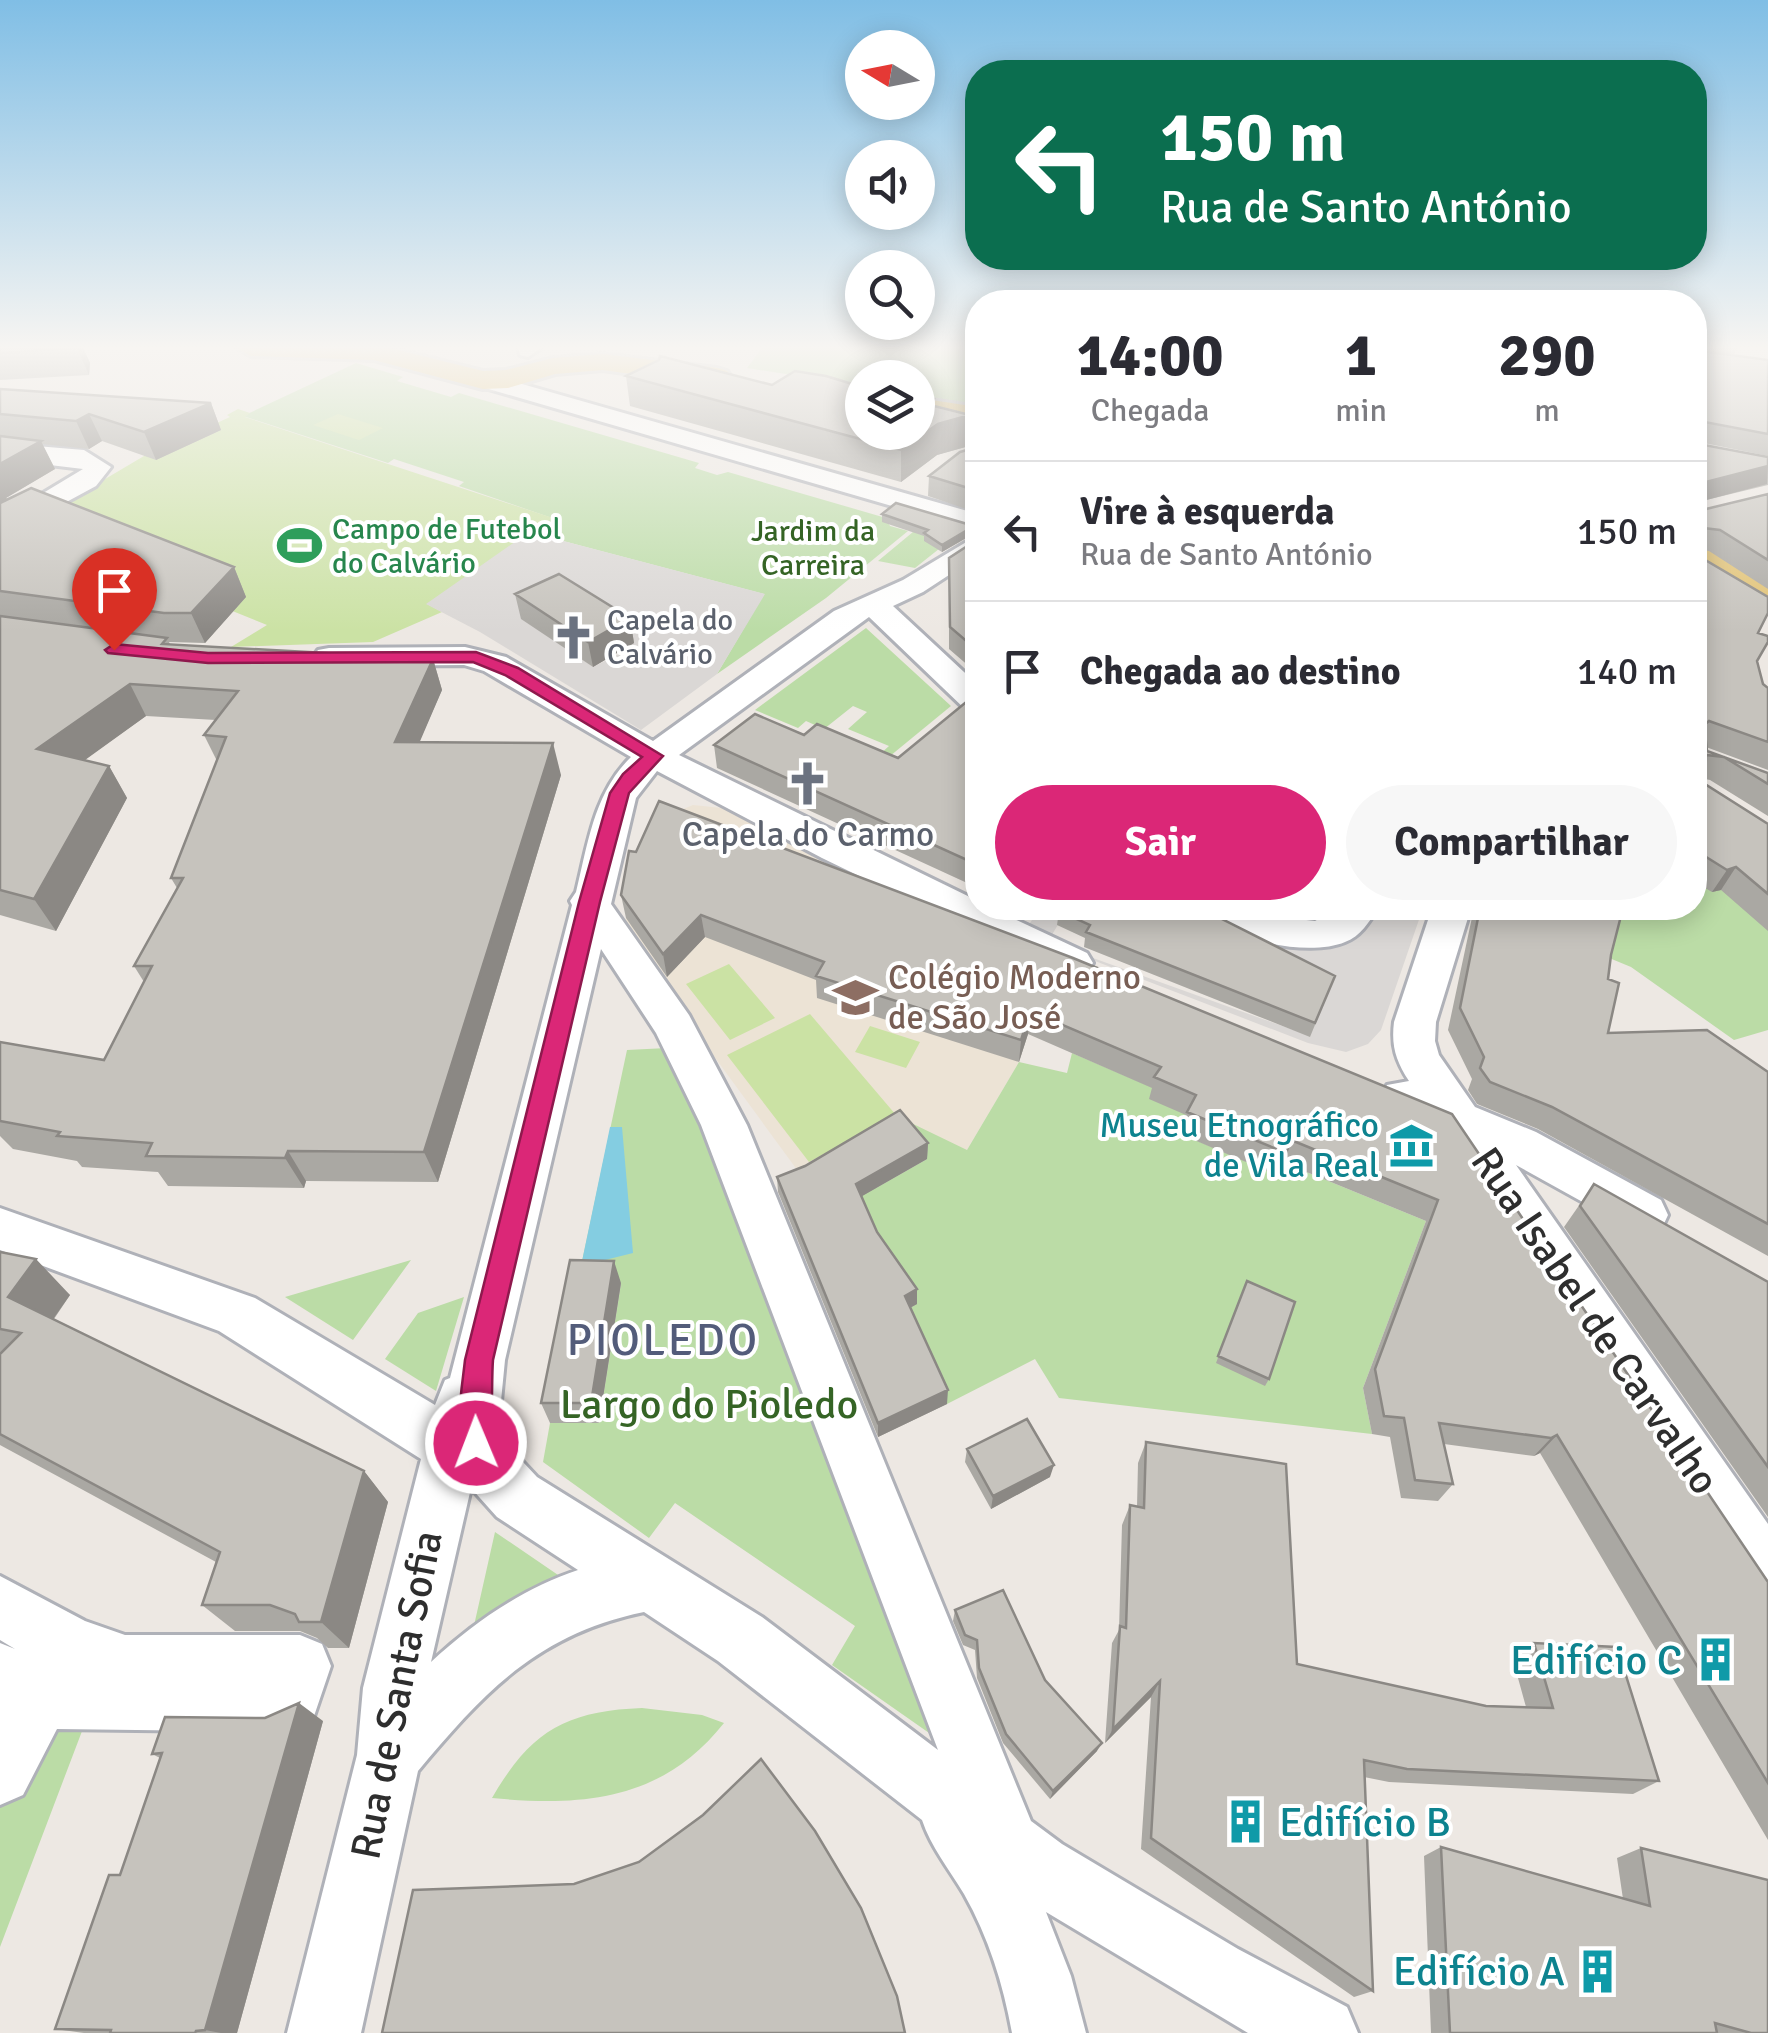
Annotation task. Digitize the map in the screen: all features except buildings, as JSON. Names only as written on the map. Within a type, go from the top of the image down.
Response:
[{"type":"main road","points":[[1707,561],[1768,595]]},
{"type":"main road","points":[[1707,571],[1768,609]]},
{"type":"street","points":[[700,443],[900,501],[965,514]]},
{"type":"street","points":[[0,451],[77,457],[98,467],[87,480],[0,530]]},
{"type":"street","points":[[808,474],[833,491],[965,514]]},
{"type":"street","points":[[900,501],[925,480]]},
{"type":"street","points":[[965,551],[912,586],[845,617],[654,756],[629,778],[620,793],[479,1360],[474,1406],[476,1443],[490,1472],[517,1497],[740,1639],[818,1695],[916,1777],[1008,1846],[1095,1905],[1321,2033]]},
{"type":"street","points":[[872,603],[965,691]]},
{"type":"street","points":[[297,657],[476,657],[512,672],[654,756],[965,897]]},
{"type":"street","points":[[590,902],[674,1026],[724,1125],[1008,1846]]},
{"type":"street","points":[[1016,920],[1111,979]]},
{"type":"street","points":[[1251,920],[1273,930],[1304,934],[1344,920]]},
{"type":"street","name":"Rua Isabel de Carvalho","points":[[1447,920],[1415,1022],[1413,1041],[1418,1060],[1768,1575]]},
{"type":"street","points":[[1363,1080],[1534,1152],[1680,1236]]},
{"type":"street","points":[[0,1229],[237,1314],[299,1348],[450,1446]]},
{"type":"street","name":"Rua de Santa Sofia","points":[[324,2033],[390,1755],[394,1688],[457,1414],[479,1360]]},
{"type":"street","points":[[390,1755],[445,1689],[527,1623],[608,1587],[648,1582]]},
{"type":"street","points":[[0,1606],[70,1647],[125,1666],[300,1666],[290,1700],[40,1698],[0,1772]]},
{"type":"street","points":[[0,1674],[12,1682],[0,1702]]},
{"type":"street","points":[[916,1777],[971,1843],[1008,1905],[1035,1976],[1049,2033]]},
{"type":"shaded area","points":[[529,532],[765,594],[717,674],[641,730],[480,632],[426,604]],"holes":[[[548,636],[627,650],[593,667]]]},
{"type":"shaded area","name":"Colégio Moderno de São José","points":[[693,805],[722,808],[993,952],[1047,972],[1019,1062],[967,1150],[806,1182],[634,947],[625,927],[627,910],[681,810]]},
{"type":"shaded area","points":[[1061,920],[1050,938],[1093,958],[1310,1036],[1193,920],[1231,920],[1237,924],[1419,920],[1381,1030],[1368,1044],[1346,1052],[1308,1043],[1043,941],[1031,930],[1030,923]]},
{"type":"green space","name":"Campo de Futebol do Calvário","points":[[173,443],[324,443],[553,518],[427,604],[442,612],[373,642],[231,647],[267,625],[24,527]]},
{"type":"green space","name":"Jardim da Carreira","points":[[326,443],[630,443],[699,463],[695,468],[717,475],[728,472],[886,518],[890,526],[908,531],[826,598],[717,674],[764,594],[529,532],[552,518],[459,486],[464,482],[394,459],[388,463]]},
{"type":"green space","points":[[919,527],[954,537],[915,568],[878,561]]},
{"type":"green space","points":[[866,628],[951,706],[873,770],[866,767],[889,746],[848,729],[867,712],[853,706],[824,729],[806,721],[798,728],[755,710]]},
{"type":"green space","points":[[1707,884],[1732,887],[1768,917],[1768,1030],[1734,1040],[1631,967],[1602,955],[1611,920],[1707,920]]},
{"type":"green space","points":[[729,964],[775,1018],[730,1040],[686,984]]},
{"type":"green space","points":[[810,1014],[896,1115],[809,1162],[727,1055]]},
{"type":"green space","points":[[870,1026],[920,1042],[906,1068],[855,1052]]},
{"type":"green space","name":"Largo do Pioledo","points":[[667,1048],[724,1163],[891,1595],[932,1735],[832,1665],[855,1626],[675,1503],[649,1538],[543,1462],[550,1423],[599,1423],[621,1283],[581,1266],[627,1050]]},
{"type":"green space","points":[[1072,1053],[1156,1089],[1189,1117],[1181,1134],[1276,1174],[1282,1162],[1426,1221],[1363,1388],[1372,1434],[1059,1398],[1035,1359],[947,1404],[904,1311],[916,1304],[854,1193],[871,1184],[876,1188],[927,1159],[907,1121],[967,1150],[1019,1062],[1067,1073]]},
{"type":"green space","points":[[411,1260],[353,1340],[285,1297]]},
{"type":"green space","points":[[464,1297],[436,1391],[385,1359],[418,1313]]},
{"type":"green space","points":[[495,1532],[561,1577],[473,1630]]},
{"type":"green space","points":[[40,1697],[87,1718],[0,1947],[0,1772]]},
{"type":"green space","points":[[642,1708],[702,1715],[724,1723],[675,1768],[620,1793],[558,1801],[492,1798],[521,1757],[552,1729],[591,1714]]},
{"type":"water","points":[[610,1127],[622,1127],[633,1253],[581,1266]]},
{"type":"place","name":"Campo de Futebol do Calvário","points":[[299,546]]},
{"type":"place","name":"Capela do Calvário","points":[[574,637]]},
{"type":"place","name":"Capela do Carmo","points":[[808,784]]},
{"type":"place","name":"Colégio Moderno de São José","points":[[855,997]]},
{"type":"place","name":"Museu Etnográfico de Vila Real","points":[[1412,1145]]},
{"type":"place","name":"Edifício C","points":[[1715,1660]]},
{"type":"place","name":"Edifício B","points":[[1246,1822]]},
{"type":"place","name":"Edifício A","points":[[1598,1971]]},
{"type":"district","name":"PIOLEDO","points":[[663,1340]]},
{"type":"route","points":[[114,650],[208,658],[476,657],[512,672],[654,756],[629,778],[620,793],[590,902],[479,1360],[474,1406],[476,1443]]}]
